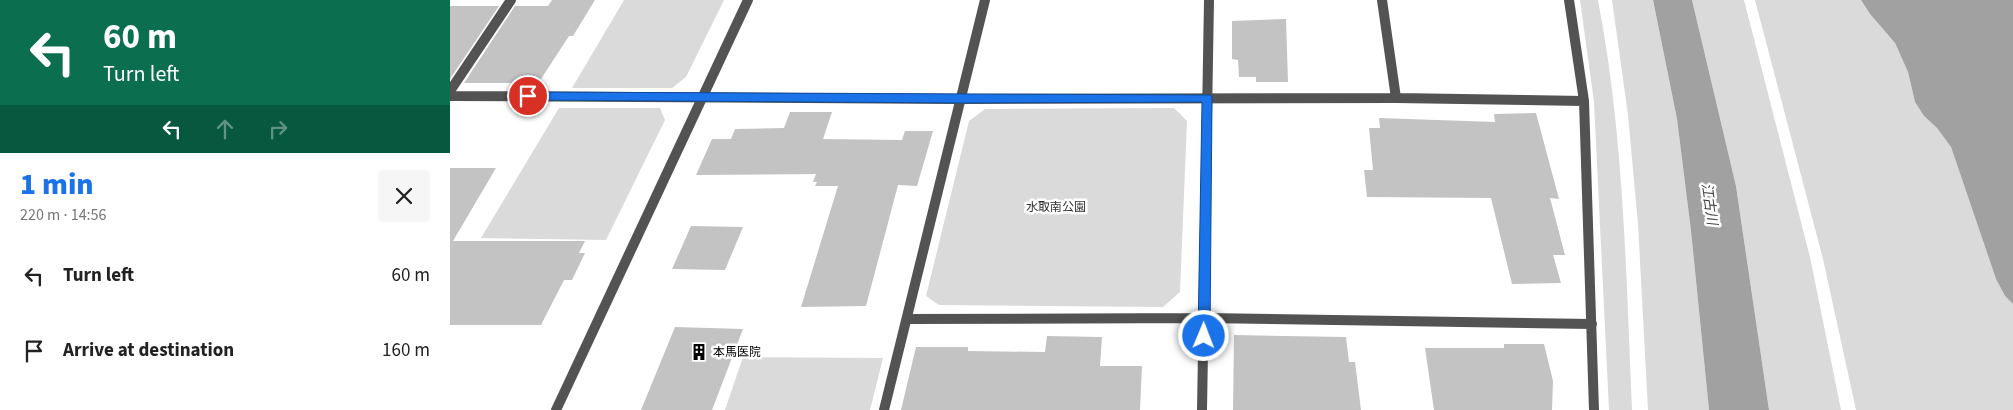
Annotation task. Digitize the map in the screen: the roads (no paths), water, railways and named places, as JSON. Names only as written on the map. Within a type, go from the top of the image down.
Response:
[{"type":"street","points":[[450,91],[511,0]]},
{"type":"street","points":[[556,410],[748,0]]},
{"type":"street","points":[[884,410],[908,319],[984,0]]},
{"type":"street","points":[[1202,410],[1209,0]]},
{"type":"street","points":[[1382,0],[1396,98]]},
{"type":"street","points":[[1569,0],[1584,101],[1594,410]]},
{"type":"street","points":[[450,96],[961,99],[1396,98],[1584,101]]},
{"type":"street","points":[[908,319],[1204,318],[1592,324]]},
{"type":"water","name":"江古川","points":[[1653,0],[1692,0],[1736,186],[1769,410],[1709,410],[1691,231],[1677,119]]},
{"type":"water","points":[[1861,0],[2013,0],[2013,304],[2005,296],[1996,279],[1951,147],[1937,128],[1924,116],[1915,102],[1908,72],[1895,43],[1870,14]]},
{"type":"place","name":"本馬医院","points":[[699,352]]},
{"type":"park label","name":"水取南公園","points":[[1056,207]]}]
